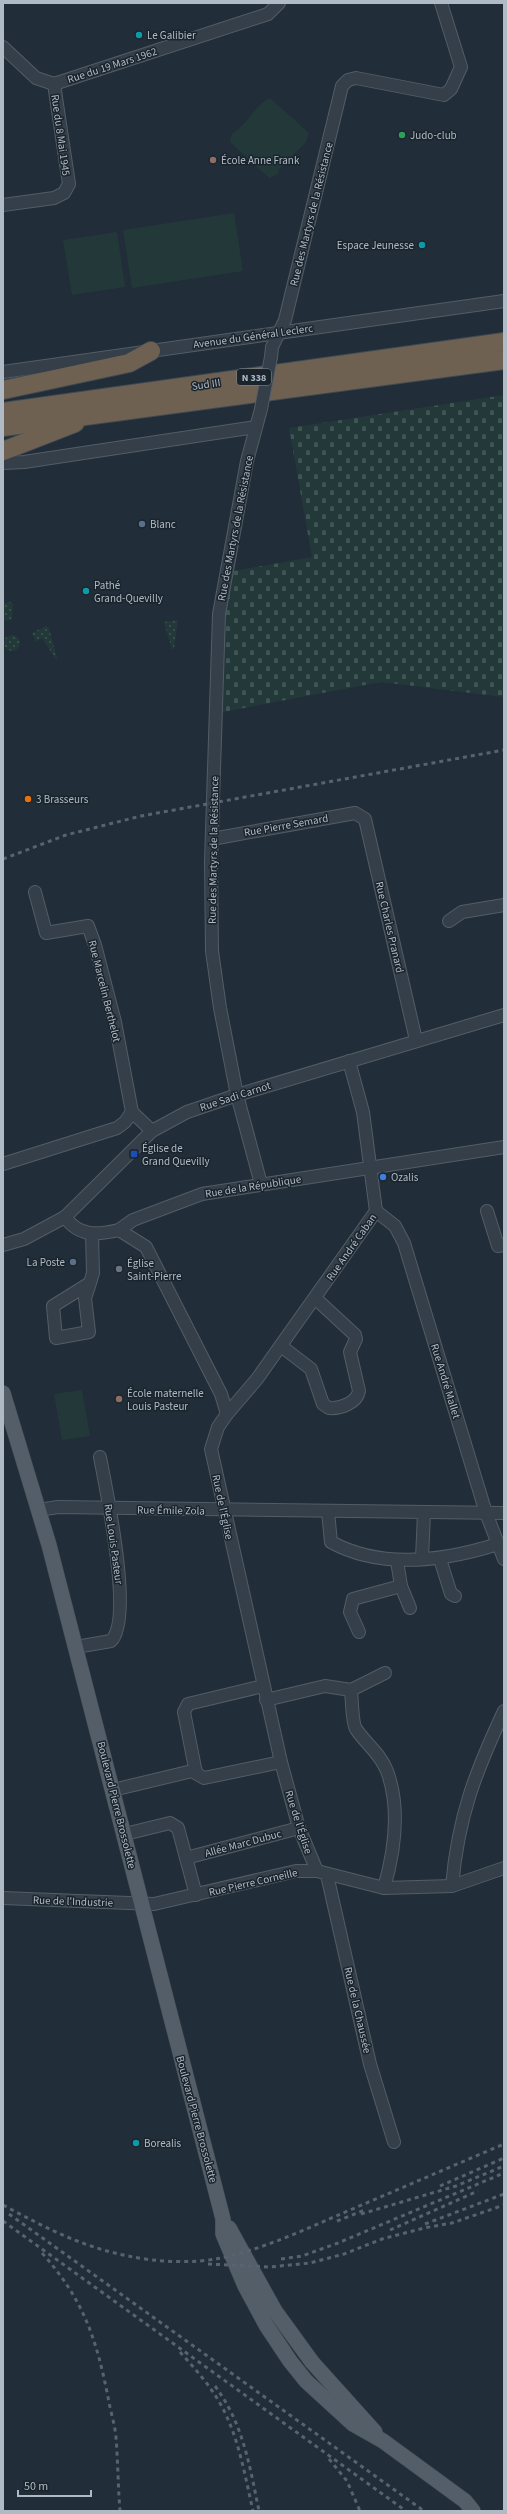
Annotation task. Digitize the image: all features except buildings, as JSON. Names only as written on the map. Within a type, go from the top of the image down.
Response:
[{"type":"highway","name":"Sud III","points":[[3,412],[504,342]]},
{"type":"highway","points":[[3,390],[129,363],[150,351]]},
{"type":"highway","name":"Sud III","points":[[3,427],[504,360]]},
{"type":"highway","points":[[3,451],[98,414]]},
{"type":"main road","name":"Boulevard Pierre Brossolette","points":[[3,1392],[39,1510],[76,1647],[223,2219],[290,2362],[306,2381],[353,2424],[383,2441],[465,2501],[473,2511]]},
{"type":"street","name":"Rue du 19 Mars 1962","points":[[54,84],[268,14],[280,3]]},
{"type":"street","name":"Rue des Martyrs de la Résistance","points":[[261,1184],[237,1095],[220,1008],[212,951],[212,839],[219,614],[271,357],[279,332],[285,320],[342,86],[348,80],[356,78],[444,96],[451,90],[460,67],[441,3]]},
{"type":"street","points":[[3,47],[36,78],[54,84]]},
{"type":"street","name":"Rue du 8 Mai 1945","points":[[3,205],[54,198],[64,193],[68,184],[54,84]]},
{"type":"street","name":"Avenue du Général Leclerc","points":[[3,372],[504,301]]},
{"type":"street","points":[[3,463],[24,462],[256,427]]},
{"type":"street","name":"Rue Pierre Semard","points":[[212,839],[355,813],[361,815]]},
{"type":"street","name":"Rue Charles Pranard","points":[[361,815],[364,819],[416,1040]]},
{"type":"street","name":"Rue Marcelin Berthelot","points":[[35,892],[46,933],[88,926],[95,945],[115,1022],[132,1112]]},
{"type":"street","points":[[449,921],[462,912],[504,905]]},
{"type":"street","name":"Rue Sadi Carnot","points":[[3,1245],[24,1240],[45,1230],[65,1217],[152,1131],[187,1112],[237,1095],[416,1040],[504,1015]]},
{"type":"street","points":[[349,1061],[363,1112],[371,1169]]},
{"type":"street","points":[[3,1164],[117,1128],[126,1122],[132,1112],[152,1131]]},
{"type":"street","name":"Rue de la République","points":[[119,1230],[134,1220],[202,1194],[261,1184],[371,1169],[504,1147]]},
{"type":"street","name":"Rue André Caban","points":[[227,1414],[257,1379],[376,1211],[371,1169]]},
{"type":"street","points":[[487,1210],[498,1246],[504,1245]]},
{"type":"street","name":"Rue André Mallet","points":[[376,1211],[395,1226],[404,1243],[486,1513],[504,1559]]},
{"type":"street","points":[[65,1217],[74,1228],[92,1234],[119,1230],[146,1247],[221,1394],[227,1414]]},
{"type":"street","points":[[90,1283],[52,1306],[56,1338],[89,1332],[85,1298],[90,1283],[93,1273],[92,1234]]},
{"type":"street","points":[[281,1346],[311,1369],[323,1404],[329,1408],[354,1401],[358,1396],[359,1391],[351,1350],[356,1339],[355,1336],[315,1298]]},
{"type":"street","name":"Rue de l'Église","points":[[227,1414],[218,1427],[211,1449],[281,1762],[299,1828],[322,1873]]},
{"type":"street","name":"Rue Louis Pasteur","points":[[76,1647],[111,1640],[117,1632],[120,1575],[100,1457]]},
{"type":"street","name":"Rue Émile Zola","points":[[39,1510],[58,1507],[224,1511],[504,1513]]},
{"type":"street","points":[[328,1512],[331,1542],[351,1553],[385,1557],[397,1561],[422,1558],[440,1559],[498,1544]]},
{"type":"street","points":[[422,1558],[424,1513]]},
{"type":"street","points":[[440,1559],[451,1594],[455,1596]]},
{"type":"street","points":[[397,1561],[401,1586],[410,1608]]},
{"type":"street","points":[[359,1632],[350,1612],[353,1599],[401,1586]]},
{"type":"street","points":[[266,1700],[325,1686],[351,1690],[385,1673]]},
{"type":"street","points":[[196,1773],[184,1712],[188,1704],[263,1686]]},
{"type":"street","points":[[351,1690],[355,1728],[375,1750],[387,1770],[393,1796],[395,1842],[384,1888]]},
{"type":"street","points":[[452,1886],[455,1847],[464,1807],[482,1758],[504,1711]]},
{"type":"street","points":[[113,1790],[192,1771],[204,1778],[281,1762]]},
{"type":"street","points":[[125,1834],[170,1823],[178,1828],[196,1895]]},
{"type":"street","name":"Allée Marc Dubuc","points":[[186,1858],[299,1828]]},
{"type":"street","name":"Rue Pierre Corneille","points":[[142,1904],[154,1904],[196,1895],[296,1871],[322,1873],[384,1888],[452,1886],[504,1868]]},
{"type":"street","name":"Rue de la Chaussée","points":[[322,1873],[370,2064],[394,2142]]},
{"type":"street","name":"Rue de l'Industrie","points":[[3,1898],[142,1904]]},
{"type":"green space","points":[[270,98],[309,133],[306,142],[279,169],[278,174],[269,178],[230,142],[232,134],[242,126],[260,105]]},
{"type":"green space","points":[[234,213],[243,271],[132,288],[123,230]]},
{"type":"green space","points":[[117,232],[125,287],[72,295],[63,240]]},
{"type":"green space","points":[[504,395],[504,697],[381,682],[223,712],[226,611],[234,571],[312,557],[289,428]]},
{"type":"green space","points":[[10,602],[13,604],[12,620],[3,621],[3,603]]},
{"type":"green space","points":[[178,620],[174,649],[172,649],[164,622]]},
{"type":"green space","points":[[46,626],[49,628],[58,662],[42,638],[36,642],[32,633]]},
{"type":"green space","points":[[12,635],[19,640],[20,643],[15,650],[12,651],[5,646],[4,643],[9,636]]},
{"type":"green space","points":[[82,1390],[90,1436],[62,1440],[54,1394]]},
{"type":"railway","points":[[3,859],[66,835],[141,816],[504,750]]},
{"type":"railway","points":[[3,2205],[33,2221],[79,2242],[111,2252],[162,2261],[187,2262],[210,2260],[252,2250],[283,2238],[504,2144]]},
{"type":"railway","points":[[440,2186],[504,2158]]},
{"type":"railway","points":[[361,2214],[456,2186],[504,2166]]},
{"type":"railway","points":[[281,2259],[302,2256],[338,2243],[504,2173]]},
{"type":"railway","points":[[390,2230],[478,2191]]},
{"type":"railway","points":[[425,2224],[504,2194]]},
{"type":"railway","points":[[208,2264],[270,2267],[310,2263],[344,2254],[382,2239],[424,2228],[452,2223],[504,2205]]},
{"type":"railway","points":[[337,2221],[365,2210]]},
{"type":"railway","points":[[9,2214],[424,2511]]},
{"type":"railway","points":[[3,2221],[406,2511]]},
{"type":"railway","points":[[42,2253],[68,2286],[78,2303],[93,2337],[103,2375],[115,2433],[120,2511]]},
{"type":"railway","points":[[180,2352],[212,2391],[227,2418],[241,2457],[253,2511]]},
{"type":"railway","points":[[215,2386],[225,2400],[239,2430],[249,2462],[259,2511]]},
{"type":"railway","points":[[329,2459],[347,2481],[360,2511]]},
{"type":"place","name":"Le Galibier","points":[[139,35]]},
{"type":"place","name":"Judo-club","points":[[402,135]]},
{"type":"place","name":"École Anne Frank","points":[[213,160]]},
{"type":"place","name":"Espace Jeunesse","points":[[422,245]]},
{"type":"place","name":"Blanc","points":[[142,524]]},
{"type":"place","name":"Pathé Grand-Quevilly","points":[[86,591]]},
{"type":"place","name":"3 Brasseurs","points":[[28,799]]},
{"type":"place","name":"Église de Grand Quevilly","points":[[134,1154]]},
{"type":"place","name":"Ozalis","points":[[383,1177]]},
{"type":"place","name":"La Poste","points":[[73,1262]]},
{"type":"place","name":"Église Saint-Pierre","points":[[119,1269]]},
{"type":"place","name":"École maternelle Louis Pasteur","points":[[119,1399]]},
{"type":"place","name":"Borealis","points":[[136,2143]]}]
